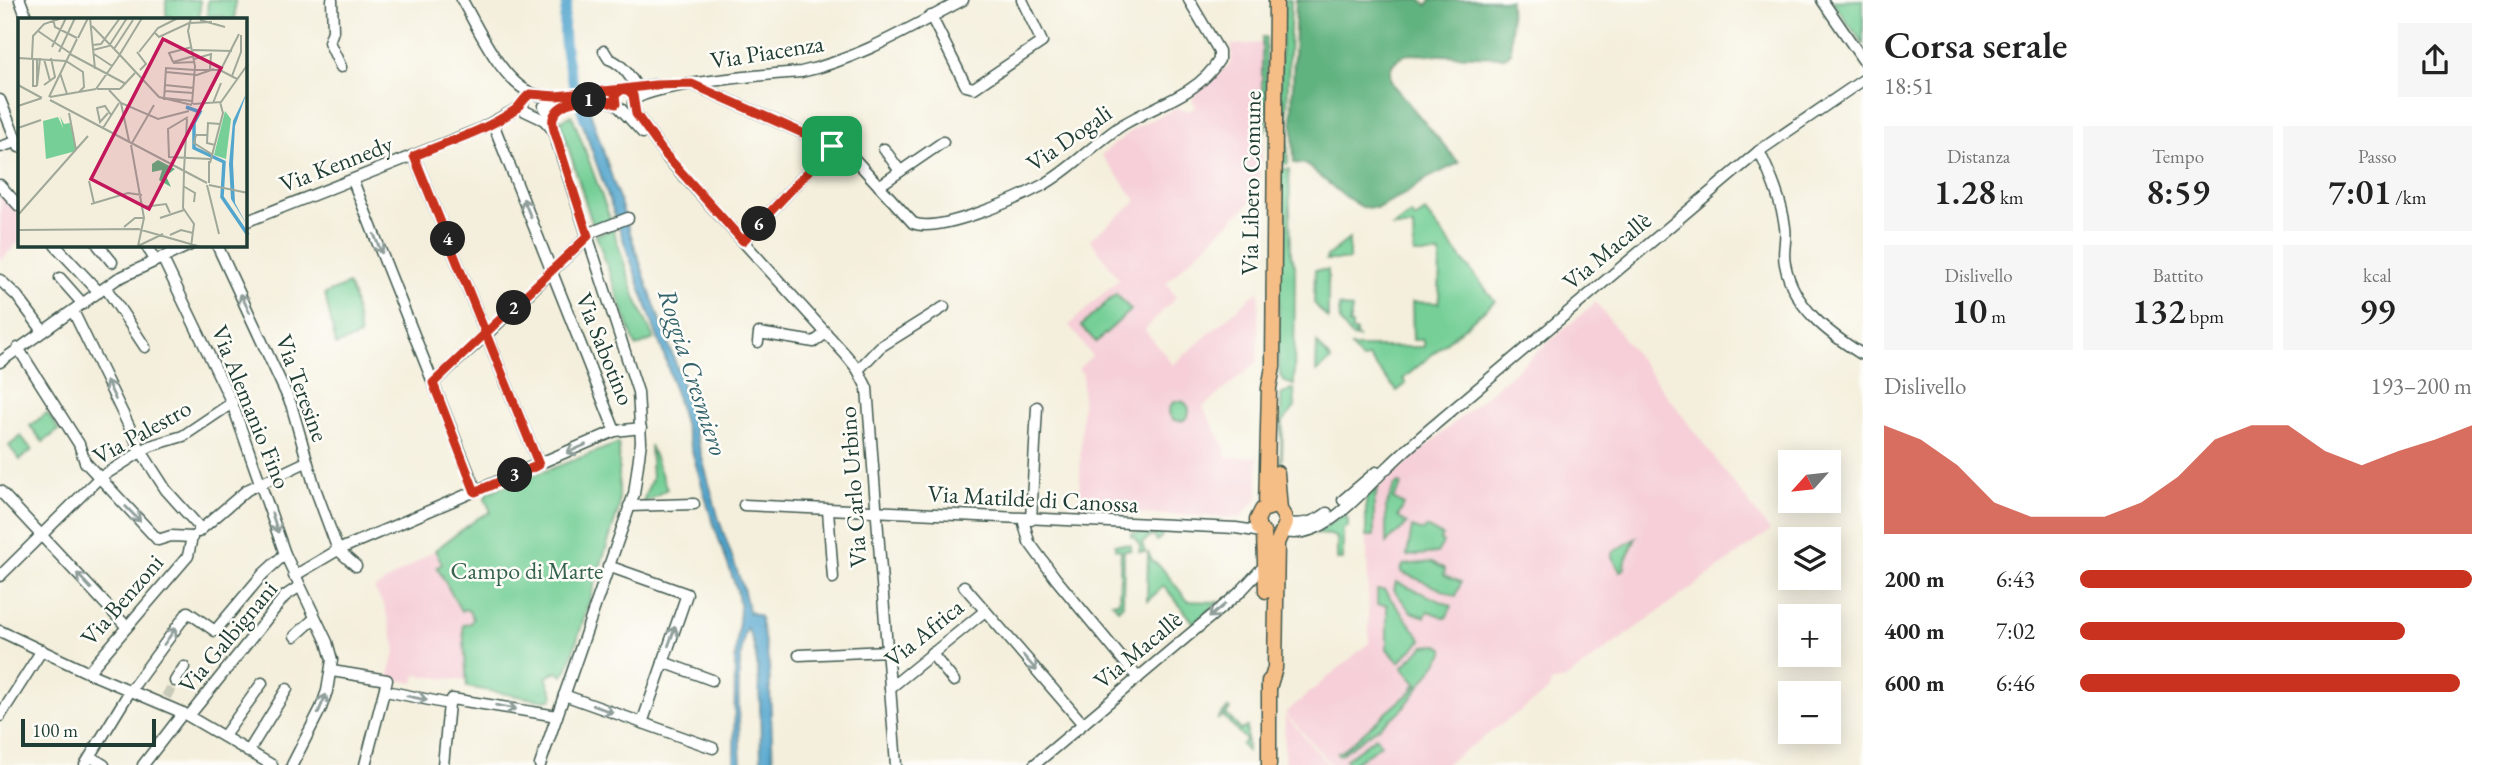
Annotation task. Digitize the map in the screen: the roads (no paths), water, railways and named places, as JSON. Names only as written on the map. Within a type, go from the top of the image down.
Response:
[{"type":"main road","name":"Via Libero Comune","points":[[1269,688],[1275,668],[1276,556],[1272,524],[1269,388],[1273,367],[1276,0]]},
{"type":"main road","name":"Via Libero Comune","points":[[1269,765],[1266,564],[1272,524]]},
{"type":"street","points":[[20,0],[27,18]]},
{"type":"street","points":[[332,0],[332,31],[329,42],[341,67]]},
{"type":"street","points":[[462,0],[490,50],[510,78],[523,102],[523,108],[553,126]]},
{"type":"street","name":"Via Piacenza","points":[[633,102],[646,93],[690,84],[801,72],[846,60],[963,0]]},
{"type":"street","points":[[931,16],[966,86],[974,88],[1042,42],[1022,0]]},
{"type":"street","name":"Via Dogali","points":[[690,84],[850,154],[913,223],[921,227],[959,221],[1044,185],[1123,125],[1178,97],[1214,69],[1219,60],[1219,51],[1189,0]]},
{"type":"street","points":[[1822,0],[1863,60]]},
{"type":"street","points":[[604,51],[632,80],[628,89],[615,98],[618,106]]},
{"type":"street","points":[[510,78],[542,99],[553,126],[638,393],[641,428],[635,481],[629,506],[540,765]]},
{"type":"street","name":"Via Macallè","points":[[1272,524],[1289,533],[1306,533],[1324,524],[1367,489],[1388,466],[1759,151],[1863,79]]},
{"type":"street","name":"Via Piacenza","points":[[589,96],[664,84],[690,84]]},
{"type":"street","points":[[523,102],[527,96],[536,94],[568,98],[589,96],[627,108],[633,102],[632,93],[628,89]]},
{"type":"street","points":[[531,115],[541,112],[544,106],[568,98]]},
{"type":"street","points":[[553,126],[555,115],[568,98]]},
{"type":"street","points":[[0,100],[18,143],[0,147]]},
{"type":"street","name":"Via Kennedy","points":[[247,221],[480,129],[513,111],[523,102]]},
{"type":"street","name":"Via Carlo Urbino","points":[[633,102],[638,117],[669,160]]},
{"type":"street","name":"Via Carlo Urbino","points":[[618,106],[826,333],[858,370],[867,388],[896,765]]},
{"type":"street","name":"Via Kennedy","points":[[480,129],[531,115]]},
{"type":"street","name":"Via Sabotino","points":[[494,126],[615,431]]},
{"type":"street","points":[[879,186],[943,142]]},
{"type":"street","points":[[743,241],[832,146]]},
{"type":"street","points":[[884,149],[900,171]]},
{"type":"street","points":[[1759,151],[1783,214],[1786,229],[1784,262],[1789,281],[1815,320],[1831,335],[1863,355]]},
{"type":"street","points":[[414,156],[539,465]]},
{"type":"street","points":[[353,181],[475,492]]},
{"type":"street","points":[[0,185],[18,205]]},
{"type":"street","points":[[433,383],[552,272],[587,235],[628,218]]},
{"type":"street","points":[[57,247],[102,290],[145,347]]},
{"type":"street","points":[[99,247],[112,262]]},
{"type":"street","name":"Via Alemanio Fino","points":[[148,247],[158,259],[232,403],[285,554],[327,642],[332,671]]},
{"type":"street","points":[[0,362],[117,279],[185,247]]},
{"type":"street","name":"Via Teresine","points":[[219,247],[291,404],[306,462],[338,550]]},
{"type":"street","points":[[60,278],[83,304]]},
{"type":"street","points":[[0,280],[17,296],[43,331]]},
{"type":"street","points":[[858,370],[880,347],[944,307]]},
{"type":"street","points":[[73,311],[141,451],[166,490],[201,529]]},
{"type":"street","points":[[758,342],[759,333],[814,342],[826,333]]},
{"type":"street","points":[[18,348],[79,444],[85,462],[98,479],[158,540],[171,536],[192,537],[247,490],[306,462]]},
{"type":"street","name":"Via Palestro","points":[[0,577],[98,479],[141,451],[183,436],[232,403]]},
{"type":"street","points":[[1037,407],[1027,519],[1028,542],[1138,677]]},
{"type":"street","name":"Via Galbignani","points":[[143,765],[297,581],[338,550],[615,431],[641,428]]},
{"type":"street","points":[[3,495],[126,626]]},
{"type":"street","points":[[629,506],[694,504]]},
{"type":"street","name":"Via Matilde di Canossa","points":[[744,505],[1236,528],[1272,524]]},
{"type":"street","points":[[828,510],[833,578]]},
{"type":"street","name":"Via Benzoni","points":[[92,674],[91,668],[188,556],[192,537]]},
{"type":"street","points":[[338,550],[356,566]]},
{"type":"street","points":[[104,765],[88,761],[130,691],[188,612],[215,631],[263,574],[285,554]]},
{"type":"street","name":"Via Macallè","points":[[1034,765],[1238,593],[1266,564]]},
{"type":"street","points":[[608,566],[687,594],[642,723]]},
{"type":"street","name":"Via Africa","points":[[964,586],[1083,724]]},
{"type":"street","name":"Via Africa","points":[[890,688],[985,611]]},
{"type":"street","points":[[295,636],[316,618]]},
{"type":"street","points":[[0,631],[130,691],[163,700],[271,765]]},
{"type":"street","points":[[0,716],[42,650]]},
{"type":"street","points":[[799,655],[887,651]]},
{"type":"street","points":[[931,653],[954,681]]},
{"type":"street","points":[[663,662],[712,680]]},
{"type":"street","points":[[175,681],[184,667]]},
{"type":"street","points":[[292,765],[321,708],[332,671],[449,704]]},
{"type":"street","points":[[224,736],[262,683]]},
{"type":"street","points":[[365,765],[387,685]]},
{"type":"street","points":[[248,752],[288,689]]},
{"type":"street","points":[[564,695],[713,748]]},
{"type":"street","points":[[443,765],[449,704],[452,699],[557,716]]},
{"type":"water","points":[[589,108],[678,370],[719,520],[749,612],[760,616],[769,665],[773,765],[761,765],[758,672],[751,638],[746,628],[739,678],[741,765],[734,765],[735,660],[740,611],[737,590],[712,520],[666,361],[578,111]]},
{"type":"waterway","name":"Roggia Cresmiero","points":[[568,0],[565,45],[571,76],[585,120]]},
{"type":"tunnel","points":[[166,697],[175,681]]},
{"type":"park label","name":"Campo di Marte","points":[[527,571]]}]
